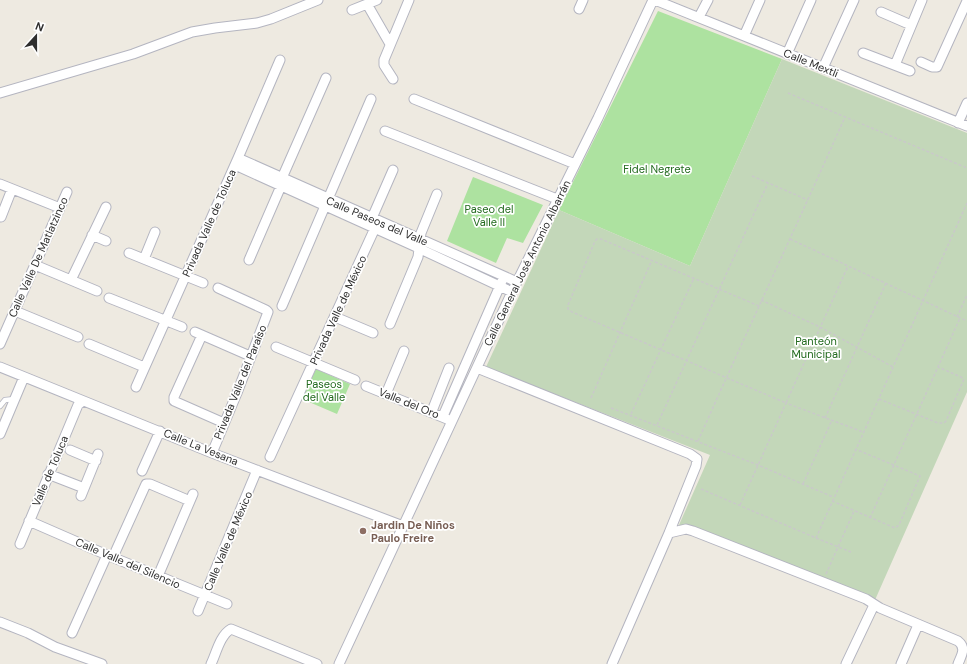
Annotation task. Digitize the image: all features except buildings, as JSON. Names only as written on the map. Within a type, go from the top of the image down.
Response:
[{"type":"street","points":[[0,93],[133,54],[192,32],[258,23],[318,0]]},
{"type":"street","points":[[352,10],[377,0]]},
{"type":"street","points":[[393,79],[384,62],[409,0]]},
{"type":"street","name":"Calle Mextli","points":[[654,0],[967,126]]},
{"type":"street","name":"Calle General José Antonio Albarrán","points":[[339,664],[478,368],[512,292],[654,0]]},
{"type":"street","points":[[699,17],[708,0]]},
{"type":"street","points":[[744,36],[760,0]]},
{"type":"street","points":[[787,54],[811,0]]},
{"type":"street","points":[[823,68],[854,0]]},
{"type":"street","points":[[895,65],[922,0]]},
{"type":"street","points":[[921,62],[932,67],[937,67],[967,1]]},
{"type":"street","points":[[367,4],[390,44]]},
{"type":"street","points":[[881,12],[911,25]]},
{"type":"street","points":[[863,53],[910,71]]},
{"type":"street","name":"Privada Valle de Toluca","points":[[136,386],[237,162],[280,60]]},
{"type":"street","points":[[249,260],[326,78]]},
{"type":"street","points":[[282,306],[371,99]]},
{"type":"street","points":[[414,99],[575,164]]},
{"type":"street","points":[[958,123],[967,103]]},
{"type":"street","points":[[385,131],[557,199]]},
{"type":"street","name":"Calle Paseos del Valle","points":[[237,162],[326,203],[375,228],[517,282]]},
{"type":"street","points":[[372,218],[393,170]]},
{"type":"street","points":[[0,184],[60,208]]},
{"type":"street","points":[[1,217],[12,189]]},
{"type":"street","name":"Calle Valle De Matlatzinco","points":[[0,344],[67,192]]},
{"type":"street","points":[[390,324],[418,257],[424,225],[437,194]]},
{"type":"street","name":"Calle Paseos del Valle","points":[[326,203],[372,218],[512,292]]},
{"type":"street","points":[[71,280],[106,207]]},
{"type":"street","name":"Privada Valle de México","points":[[270,457],[375,228]]},
{"type":"street","points":[[144,259],[155,232]]},
{"type":"street","points":[[92,235],[106,241]]},
{"type":"street","points":[[129,253],[203,283]]},
{"type":"street","points":[[35,265],[97,291]]},
{"type":"street","points":[[443,416],[504,276]]},
{"type":"street","name":"Privada Valle del Paraíso","points":[[212,453],[240,386],[267,314],[267,311],[218,288]]},
{"type":"street","points":[[109,298],[182,327]]},
{"type":"street","points":[[14,311],[78,338]]},
{"type":"street","points":[[335,317],[373,333]]},
{"type":"street","points":[[224,422],[174,401],[174,397],[199,334],[250,356]]},
{"type":"street","points":[[89,344],[144,367]]},
{"type":"street","points":[[276,347],[355,380]]},
{"type":"street","points":[[386,394],[404,352]]},
{"type":"street","name":"Calle La Vesana","points":[[0,367],[212,453],[403,526]]},
{"type":"street","points":[[432,411],[449,368]]},
{"type":"street","points":[[478,368],[696,458],[698,461],[669,533],[612,664]]},
{"type":"street","points":[[0,432],[24,377]]},
{"type":"street","name":"Valle del Oro","points":[[366,386],[432,411],[452,421]]},
{"type":"street","name":"Valle de Toluca","points":[[20,544],[78,405],[83,401]]},
{"type":"street","points":[[142,471],[160,431]]},
{"type":"street","points":[[48,474],[83,492],[97,457],[70,450]]},
{"type":"street","name":"Calle Valle de México","points":[[198,612],[257,470]]},
{"type":"street","points":[[72,633],[146,484],[191,497],[158,576]]},
{"type":"street","name":"Calle Valle del Silencio","points":[[29,521],[227,604]]},
{"type":"street","points":[[669,533],[686,529],[693,531],[860,597],[874,605],[958,642],[963,648],[958,664]]},
{"type":"street","points":[[846,664],[874,605]]},
{"type":"street","points":[[0,622],[28,633],[55,647],[102,664]]},
{"type":"street","points":[[901,664],[918,625]]},
{"type":"street","points":[[211,664],[223,637],[227,631],[231,629],[317,664]]},
{"type":"lane","points":[[0,406],[5,400],[15,399]]},
{"type":"path","points":[[788,93],[967,168]]},
{"type":"path","points":[[698,441],[845,117]]},
{"type":"path","points":[[752,176],[808,200]]},
{"type":"path","points":[[657,425],[768,183]]},
{"type":"path","points":[[816,538],[967,203]]},
{"type":"path","points":[[790,239],[967,321]]},
{"type":"path","points":[[758,306],[605,240],[597,240],[569,302],[568,308],[572,312],[726,378],[786,403],[863,432]]},
{"type":"path","points":[[592,398],[652,260]]},
{"type":"path","points":[[740,505],[848,266]]},
{"type":"path","points":[[631,415],[694,278]]},
{"type":"path","points":[[825,418],[886,283]]},
{"type":"path","points":[[957,317],[967,296]]},
{"type":"path","points":[[761,300],[820,327],[893,367]]},
{"type":"path","points":[[870,518],[960,318]]},
{"type":"path","points":[[879,399],[941,424],[946,421],[964,379],[938,367]]},
{"type":"path","points":[[610,408],[758,465],[834,498]]},
{"type":"path","points":[[803,484],[832,420]]},
{"type":"path","points":[[832,501],[895,528],[899,525],[920,477],[919,475],[855,449]]},
{"type":"path","points":[[701,489],[851,552]]},
{"type":"path","points":[[826,574],[854,511]]},
{"type":"green space","name":"Fidel Negrete","points":[[658,11],[782,59],[690,266],[559,210]]},
{"type":"green space","name":"Panteón Municipal","points":[[782,59],[967,133],[967,392],[875,600],[679,525],[710,455],[486,367],[559,210],[690,266]]},
{"type":"green space","name":"Paseo del Valle II","points":[[473,177],[543,205],[523,243],[507,238],[496,263],[447,241]]},
{"type":"green space","name":"Paseos del Valle","points":[[316,369],[350,384],[337,414],[302,399]]},
{"type":"place","name":"Jardin De Niños Paulo Freire","points":[[363,531]]}]
